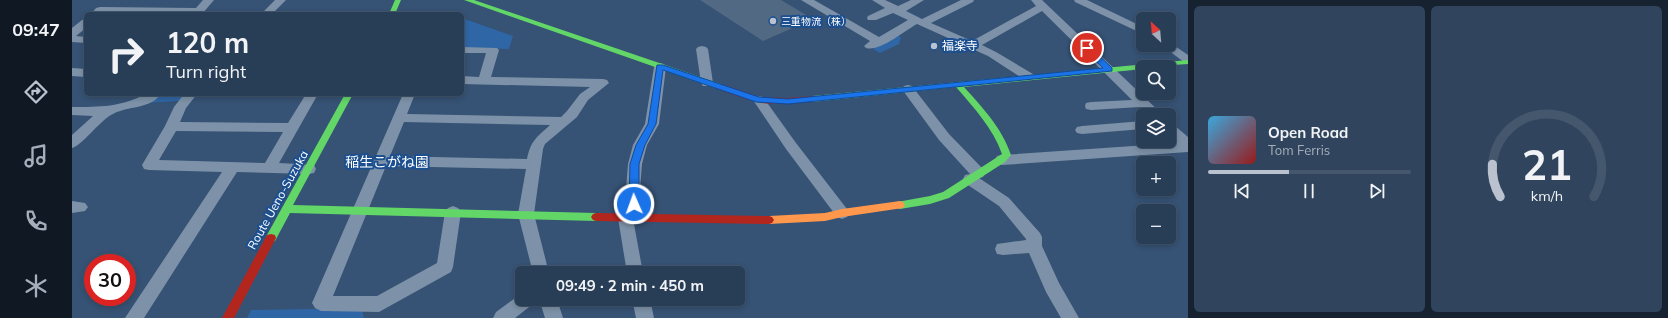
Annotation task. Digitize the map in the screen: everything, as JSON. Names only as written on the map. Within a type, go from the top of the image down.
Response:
[{"type":"street","points":[[198,12],[209,0]]},
{"type":"street","points":[[268,12],[281,0]]},
{"type":"street","points":[[393,12],[398,0]]},
{"type":"street","points":[[467,0],[759,100],[788,101],[1188,61]]},
{"type":"street","points":[[806,0],[874,44],[899,32],[902,27],[969,0]]},
{"type":"street","points":[[877,0],[895,10],[974,45],[999,58],[1029,77]]},
{"type":"street","points":[[872,18],[919,0]]},
{"type":"street","points":[[1079,0],[1136,28]]},
{"type":"street","points":[[974,45],[1040,3],[1148,108]]},
{"type":"street","points":[[98,12],[100,10],[165,12]]},
{"type":"street","points":[[72,34],[84,24]]},
{"type":"street","points":[[72,40],[84,40]]},
{"type":"street","points":[[702,49],[706,83]]},
{"type":"street","points":[[464,50],[493,50],[484,81]]},
{"type":"street","points":[[1176,52],[1188,61]]},
{"type":"street","points":[[634,266],[630,249],[635,164],[640,145],[652,124],[660,67]]},
{"type":"street","points":[[72,72],[84,72]]},
{"type":"street","points":[[464,80],[603,83],[584,97],[572,114],[539,142],[533,164],[526,214],[539,266]]},
{"type":"street","points":[[287,209],[768,220],[826,217],[842,213],[864,211],[930,200],[946,195],[974,176],[1002,160],[1007,155],[1006,146],[998,133],[958,85]]},
{"type":"street","points":[[908,89],[974,176],[1004,202],[1034,236],[1034,246],[1052,287],[1070,318]]},
{"type":"street","points":[[72,111],[98,112],[149,99],[153,96]]},
{"type":"street","points":[[189,96],[180,107],[172,126],[150,165],[309,169]]},
{"type":"street","points":[[269,168],[311,96]]},
{"type":"street","name":"Route Ueno-Suzuka","points":[[228,318],[347,96]]},
{"type":"street","points":[[408,96],[321,303],[379,304],[445,267],[453,212]]},
{"type":"street","points":[[759,100],[791,146],[842,213]]},
{"type":"street","points":[[1091,106],[1143,103]]},
{"type":"street","points":[[72,143],[86,128],[110,109]]},
{"type":"street","points":[[399,118],[564,121]]},
{"type":"street","points":[[172,126],[292,128]]},
{"type":"street","points":[[1082,130],[1136,126]]},
{"type":"street","points":[[1176,135],[1188,146]]},
{"type":"street","points":[[1002,160],[1188,146]]},
{"type":"street","points":[[381,161],[533,164]]},
{"type":"street","points":[[134,318],[232,167]]},
{"type":"street","points":[[1003,248],[1034,246]]},
{"type":"street","points":[[502,318],[518,306]]},
{"type":"street","points":[[550,306],[554,318]]},
{"type":"street","points":[[642,306],[645,318]]},
{"type":"shaded area","points":[[464,19],[513,36],[509,49],[464,48]]},
{"type":"shaded area","points":[[898,36],[901,37],[899,44],[880,53],[873,49]]},
{"type":"shaded area","points":[[160,96],[180,96],[182,98],[178,101],[146,103]]},
{"type":"shaded area","points":[[251,310],[362,310],[364,318],[247,318]]},
{"type":"building","name":"三重物流（株）","points":[[700,0],[781,0],[813,19],[763,41]]},
{"type":"traffic: fast","points":[[393,12],[398,0]]},
{"type":"traffic: fast","points":[[467,0],[718,86]]},
{"type":"traffic: fast","points":[[812,99],[1188,62]]},
{"type":"traffic: fast","points":[[900,205],[930,200],[946,195],[1002,160],[1007,155],[999,135],[993,126],[958,85]]},
{"type":"traffic: fast","points":[[271,238],[348,96]]},
{"type":"traffic: fast","points":[[287,209],[596,217]]},
{"type":"traffic: slow","points":[[769,220],[825,217],[842,213],[900,205]]},
{"type":"traffic: jam","points":[[718,86],[759,100],[787,101],[812,99]]},
{"type":"traffic: jam","points":[[596,217],[769,220]]},
{"type":"traffic: jam","points":[[228,318],[271,238]]},
{"type":"place","name":"三重物流（株）","points":[[773,21]]},
{"type":"place","name":"福楽寺","points":[[934,46]]},
{"type":"district","name":"稲生こがね園","points":[[387,162]]},
{"type":"route","points":[[634,204],[633,189],[636,158],[640,145],[652,124],[660,67],[759,100],[788,101],[1109,70],[1087,48]]}]
